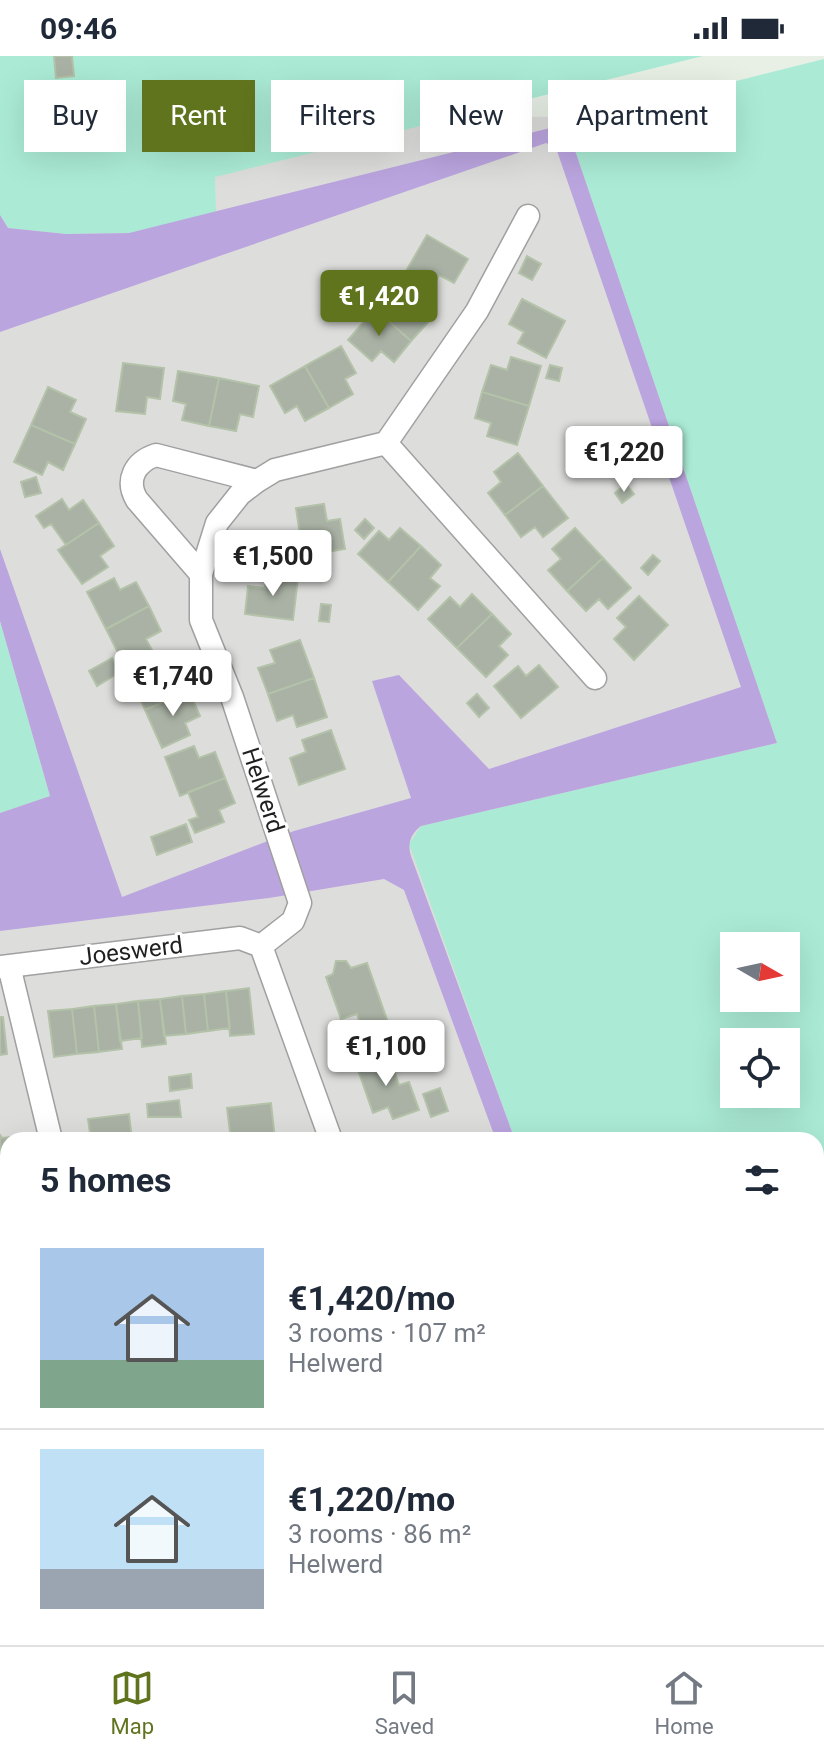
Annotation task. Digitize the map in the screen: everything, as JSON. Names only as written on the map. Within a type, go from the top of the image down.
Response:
[{"type":"street","points":[[528,216],[477,311],[386,443],[595,678]]},
{"type":"street","name":"Helwerd","points":[[261,946],[293,921],[300,903],[232,697],[201,620],[201,574],[217,523],[240,494],[257,481],[275,470],[386,443]]},
{"type":"street","points":[[201,574],[137,500],[132,487],[133,473],[138,464],[156,455],[257,481]]},
{"type":"street","name":"Joeswerd","points":[[4,967],[240,938],[261,946]]},
{"type":"street","points":[[261,946],[328,1132]]},
{"type":"street","points":[[4,967],[49,1132]]},
{"type":"shaded area","points":[[0,115],[24,115],[24,152],[126,152],[126,115],[142,116],[142,152],[255,152],[255,116],[271,116],[271,152],[404,152],[404,116],[420,116],[420,152],[532,152],[532,117],[548,117],[548,152],[580,152],[824,852],[824,1132],[0,1132]]},
{"type":"shaded area","points":[[548,128],[546,143],[532,148],[532,132]]},
{"type":"shaded area","points":[[454,152],[520,152],[0,332],[0,215],[8,228],[66,234],[129,233]]},
{"type":"shaded area","points":[[557,152],[576,152],[777,743],[421,826],[415,832],[410,843],[411,856],[512,1132],[493,1132],[404,890],[384,879],[269,898],[0,931],[0,813],[50,796],[0,621],[0,549],[122,897],[294,831],[411,798],[372,681],[399,675],[489,769],[741,687]]},
{"type":"green space","points":[[0,56],[703,56],[606,80],[548,80],[548,94],[532,98],[532,80],[420,80],[420,126],[404,130],[404,80],[271,80],[271,152],[316,152],[215,177],[216,213],[129,233],[66,234],[8,228],[0,215]]},
{"type":"green space","points":[[824,59],[824,1132],[512,1132],[409,844],[421,826],[777,743],[576,152],[736,152],[736,81]]},
{"type":"green space","points":[[0,621],[50,796],[0,813]]},
{"type":"building","points":[[54,56],[72,56],[74,76],[56,78]]},
{"type":"building","points":[[427,235],[468,259],[454,283],[439,275],[433,286],[406,271]]},
{"type":"building","points":[[527,256],[541,264],[532,280],[519,273]]},
{"type":"building","points":[[401,278],[425,298],[417,308],[430,320],[411,341],[375,309]]},
{"type":"building","points":[[522,299],[565,321],[546,358],[518,343],[524,332],[509,324]]},
{"type":"building","points":[[375,309],[411,341],[394,362],[381,351],[372,361],[348,340]]},
{"type":"building","points":[[341,346],[356,373],[345,379],[353,394],[329,408],[305,366]]},
{"type":"building","points":[[511,357],[541,366],[529,406],[482,392],[491,365],[507,370]]},
{"type":"building","points":[[123,363],[164,368],[160,399],[147,397],[145,414],[116,411]]},
{"type":"building","points":[[550,365],[562,368],[559,381],[546,378]]},
{"type":"building","points":[[305,366],[329,408],[305,421],[297,406],[285,413],[270,386]]},
{"type":"building","points":[[178,371],[219,378],[209,426],[182,420],[186,404],[173,401]]},
{"type":"building","points":[[219,378],[259,386],[253,417],[240,414],[236,431],[209,426]]},
{"type":"building","points":[[48,387],[76,400],[70,412],[86,419],[75,444],[31,425]]},
{"type":"building","points":[[482,392],[529,406],[517,445],[487,436],[491,423],[475,418]]},
{"type":"building","points":[[31,425],[75,444],[63,470],[48,462],[42,475],[14,462]]},
{"type":"building","points":[[518,453],[543,486],[505,515],[488,493],[501,482],[494,472]]},
{"type":"building","points":[[36,477],[41,493],[25,497],[21,482]]},
{"type":"building","points":[[626,484],[634,494],[622,503],[615,493]]},
{"type":"building","points":[[543,486],[568,518],[543,537],[535,527],[521,537],[505,515]]},
{"type":"building","points":[[62,499],[69,510],[83,500],[99,523],[66,545],[51,524],[44,528],[36,516]]},
{"type":"building","points":[[324,504],[327,521],[340,519],[345,549],[303,556],[296,508]]},
{"type":"building","points":[[365,519],[374,528],[364,539],[355,530]]},
{"type":"building","points":[[99,523],[114,546],[100,556],[108,567],[82,584],[58,550]]},
{"type":"building","points":[[400,528],[421,546],[388,582],[358,554],[379,531],[389,540]]},
{"type":"building","points":[[575,528],[603,558],[567,591],[548,570],[561,559],[552,549]]},
{"type":"building","points":[[421,546],[441,565],[430,578],[440,586],[418,610],[388,582]]},
{"type":"building","points":[[653,555],[660,561],[648,575],[641,568]]},
{"type":"building","points":[[603,558],[631,588],[608,609],[599,599],[586,611],[567,591]]},
{"type":"building","points":[[267,575],[298,578],[293,620],[245,614],[248,586],[265,588]]},
{"type":"building","points":[[114,578],[120,590],[136,582],[149,606],[106,629],[87,592]]},
{"type":"building","points":[[472,594],[492,614],[457,648],[428,619],[450,597],[460,607]]},
{"type":"building","points":[[639,596],[668,625],[634,660],[614,639],[626,627],[617,618]]},
{"type":"building","points":[[321,604],[331,605],[329,622],[319,621]]},
{"type":"building","points":[[149,606],[161,631],[146,639],[152,650],[124,665],[106,629]]},
{"type":"building","points":[[492,614],[511,634],[499,646],[508,655],[486,677],[457,648]]},
{"type":"building","points":[[300,640],[314,678],[268,694],[258,668],[275,663],[270,650]]},
{"type":"building","points":[[112,658],[120,672],[97,686],[89,671]]},
{"type":"building","points":[[157,660],[162,673],[178,665],[189,691],[145,710],[129,673]]},
{"type":"building","points":[[539,665],[558,687],[521,718],[494,686],[518,666],[526,676]]},
{"type":"building","points":[[314,678],[327,717],[297,727],[293,715],[277,721],[268,694]]},
{"type":"building","points":[[189,691],[200,716],[185,723],[190,735],[162,748],[145,710]]},
{"type":"building","points":[[477,694],[489,708],[479,717],[467,703]]},
{"type":"building","points":[[331,730],[345,769],[299,785],[290,758],[306,752],[302,740]]},
{"type":"building","points":[[194,746],[199,758],[215,752],[225,778],[180,796],[165,757]]},
{"type":"building","points":[[225,778],[235,803],[219,810],[224,822],[195,833],[189,820],[198,817],[188,792]]},
{"type":"building","points":[[186,824],[192,842],[157,855],[151,837]]},
{"type":"building","points":[[336,961],[346,961],[351,968],[367,963],[390,1028],[364,1036],[357,1014],[341,1019],[326,977],[333,974]]},
{"type":"building","points":[[249,988],[254,1034],[230,1036],[226,991]]},
{"type":"building","points":[[226,991],[230,1028],[208,1031],[204,994]]},
{"type":"building","points":[[204,994],[208,1031],[186,1034],[182,996]]},
{"type":"building","points":[[182,996],[186,1034],[164,1036],[160,999]]},
{"type":"building","points":[[160,999],[166,1044],[142,1047],[138,1001]]},
{"type":"building","points":[[138,1001],[142,1038],[120,1041],[116,1004]]},
{"type":"building","points":[[116,1004],[122,1049],[99,1052],[94,1006]]},
{"type":"building","points":[[94,1006],[99,1052],[77,1054],[72,1009]]},
{"type":"building","points":[[72,1009],[77,1054],[54,1057],[48,1011]]},
{"type":"building","points":[[0,1017],[3,1017],[7,1054],[0,1055]]},
{"type":"building","points":[[373,1053],[383,1062],[390,1059],[399,1085],[409,1082],[419,1110],[393,1119],[388,1107],[373,1113],[358,1070],[365,1067],[365,1058]]},
{"type":"building","points":[[191,1074],[192,1088],[170,1091],[169,1077]]},
{"type":"building","points":[[440,1088],[448,1111],[431,1117],[423,1094]]},
{"type":"building","points":[[179,1100],[181,1117],[148,1117],[147,1104]]},
{"type":"building","points":[[271,1103],[274,1132],[230,1132],[227,1108]]},
{"type":"building","points":[[129,1114],[131,1132],[90,1132],[88,1119]]}]
